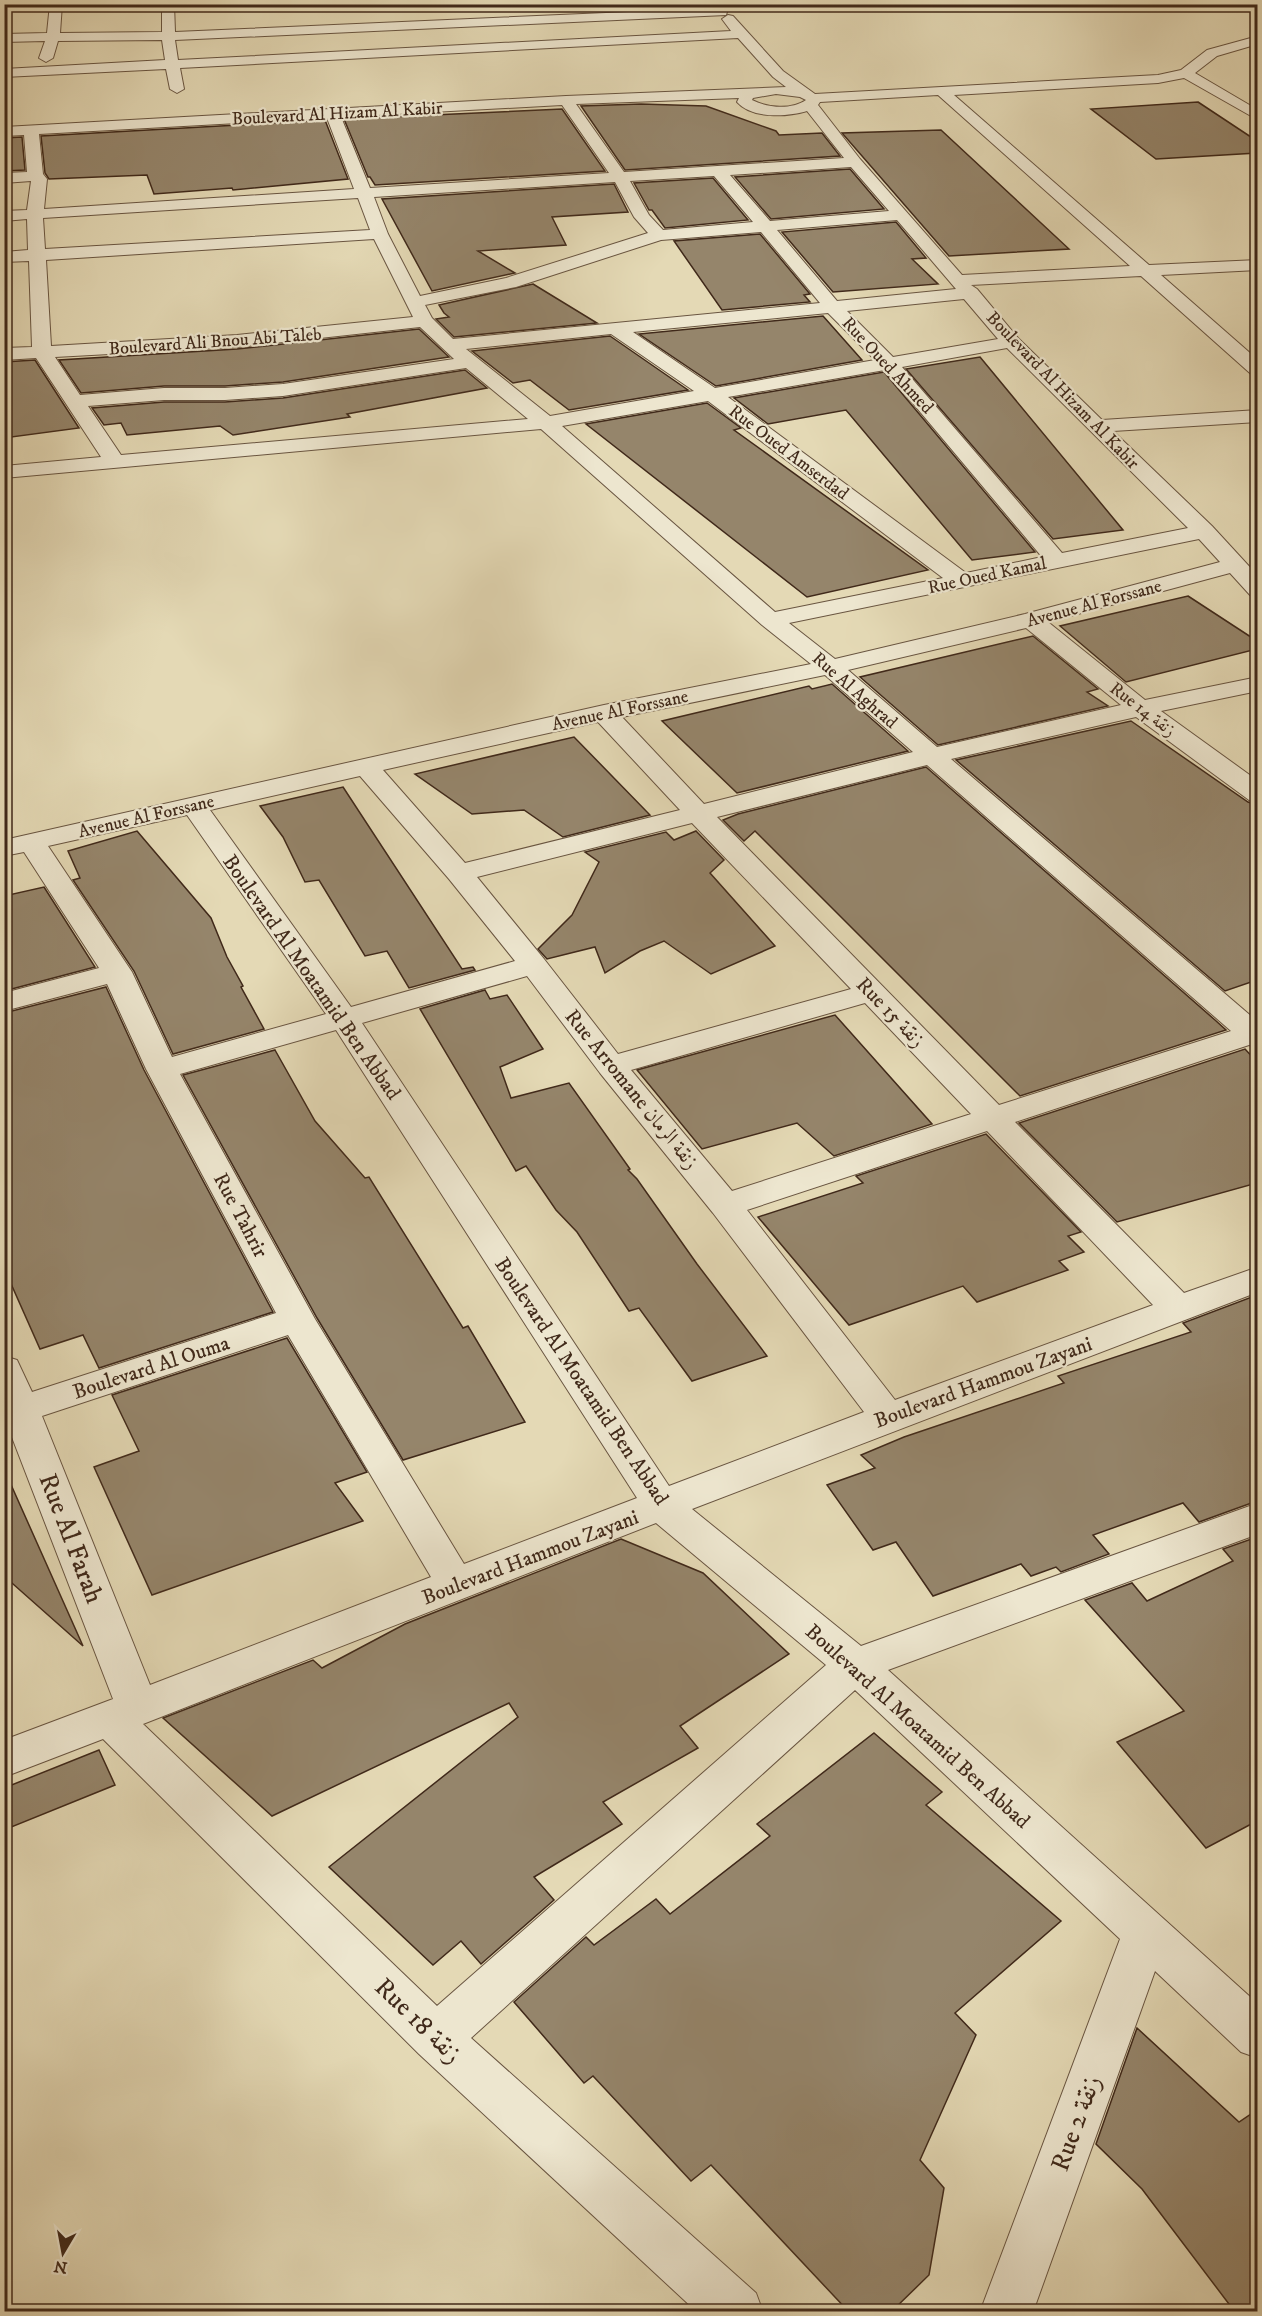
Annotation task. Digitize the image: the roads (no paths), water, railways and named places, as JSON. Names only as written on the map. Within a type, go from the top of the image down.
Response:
[{"type":"street","points":[[45,71],[56,4]]},
{"type":"street","points":[[168,4],[171,64],[177,89]]},
{"type":"street","points":[[562,4],[573,18]]},
{"type":"street","points":[[4,38],[169,36],[294,30],[424,20],[573,18],[718,8]]},
{"type":"street","name":"Boulevard Al Hizam Al Kabir","points":[[718,8],[778,74],[808,99],[827,130],[1011,342],[1204,531],[1257,590]]},
{"type":"street","points":[[288,13],[294,30]]},
{"type":"street","points":[[4,73],[742,34]]},
{"type":"street","points":[[755,96],[808,99],[1158,79],[1186,73],[1212,53],[1257,40]]},
{"type":"street","points":[[1212,53],[1246,61]]},
{"type":"street","points":[[1186,73],[1257,116]]},
{"type":"street","points":[[755,96],[773,86],[778,74]]},
{"type":"street","points":[[941,91],[1147,270],[1257,370]]},
{"type":"street","name":"Boulevard Al Hizam Al Kabir","points":[[4,132],[669,95],[755,96]]},
{"type":"street","points":[[755,96],[768,109],[792,109],[808,99]]},
{"type":"street","points":[[566,100],[620,177],[642,217],[659,235]]},
{"type":"street","name":"Boulevard Al Hizam Al Kabir","points":[[768,109],[827,130]]},
{"type":"street","points":[[332,113],[380,234],[424,321]]},
{"type":"street","points":[[31,130],[35,176],[39,179],[35,214],[42,352],[115,462]]},
{"type":"street","points":[[4,216],[855,162]]},
{"type":"street","name":"Rue Oued Ahmed","points":[[718,170],[833,307],[890,363],[1057,561]]},
{"type":"street","points":[[4,177],[35,176]]},
{"type":"street","points":[[416,302],[510,283],[659,235],[902,214]]},
{"type":"street","points":[[4,257],[380,234]]},
{"type":"street","points":[[449,345],[833,307],[965,287],[1147,270],[1257,265]]},
{"type":"street","name":"Boulevard Ali Bnou Abi Taleb","points":[[4,354],[237,341],[424,321]]},
{"type":"street","name":"Rue Al Aghrad","points":[[424,321],[449,345],[546,423],[770,620],[830,667],[1256,1035]]},
{"type":"street","name":"Rue Oued Amserdad","points":[[613,327],[711,394],[962,581]]},
{"type":"street","points":[[4,472],[546,423],[1011,342]]},
{"type":"street","points":[[75,401],[164,394],[225,394],[283,390],[470,362]]},
{"type":"street","points":[[1097,426],[1257,416]]},
{"type":"street","name":"Rue Oued Kamal","points":[[770,620],[1204,531]]},
{"type":"street","name":"Avenue Al Forssane","points":[[18,845],[604,713],[830,667],[1030,620],[1234,565]]},
{"type":"street","name":"Rue 14 زنقة","points":[[1030,620],[1139,707],[1257,794]]},
{"type":"street","points":[[459,873],[932,756],[1139,707],[1257,684]]},
{"type":"street","name":"Rue 15 زنقة","points":[[604,713],[1179,1310]]},
{"type":"street","name":"Rue Arromane زنقة الرمان","points":[[367,768],[459,873],[534,965],[611,1066],[725,1205],[888,1418]]},
{"type":"street","name":"Boulevard Al Moatamid Ben Abbad","points":[[193,805],[344,1018],[662,1506],[855,1665],[1257,2037]]},
{"type":"street","name":"Rue Tahrir","points":[[18,845],[117,972],[162,1069],[297,1320],[456,1585]]},
{"type":"street","points":[[162,1069],[534,965]]},
{"type":"street","points":[[4,1002],[117,972]]},
{"type":"street","points":[[611,1066],[872,992]]},
{"type":"street","points":[[725,1205],[1256,1035]]},
{"type":"street","name":"Boulevard Hammou Zayani","points":[[4,1759],[888,1418],[1257,1279]]},
{"type":"street","name":"Boulevard Al Ouma","points":[[13,1412],[297,1320]]},
{"type":"street","name":"Rue Al Farah","points":[[4,1369],[13,1412],[124,1713]]},
{"type":"street","points":[[436,2038],[855,1665],[1257,1518]]},
{"type":"street","name":"Rue 18 زنقة","points":[[124,1713],[436,2038],[737,2312]]},
{"type":"street","name":"Rue 2 زنقة","points":[[1006,2312],[1145,1934]]}]
